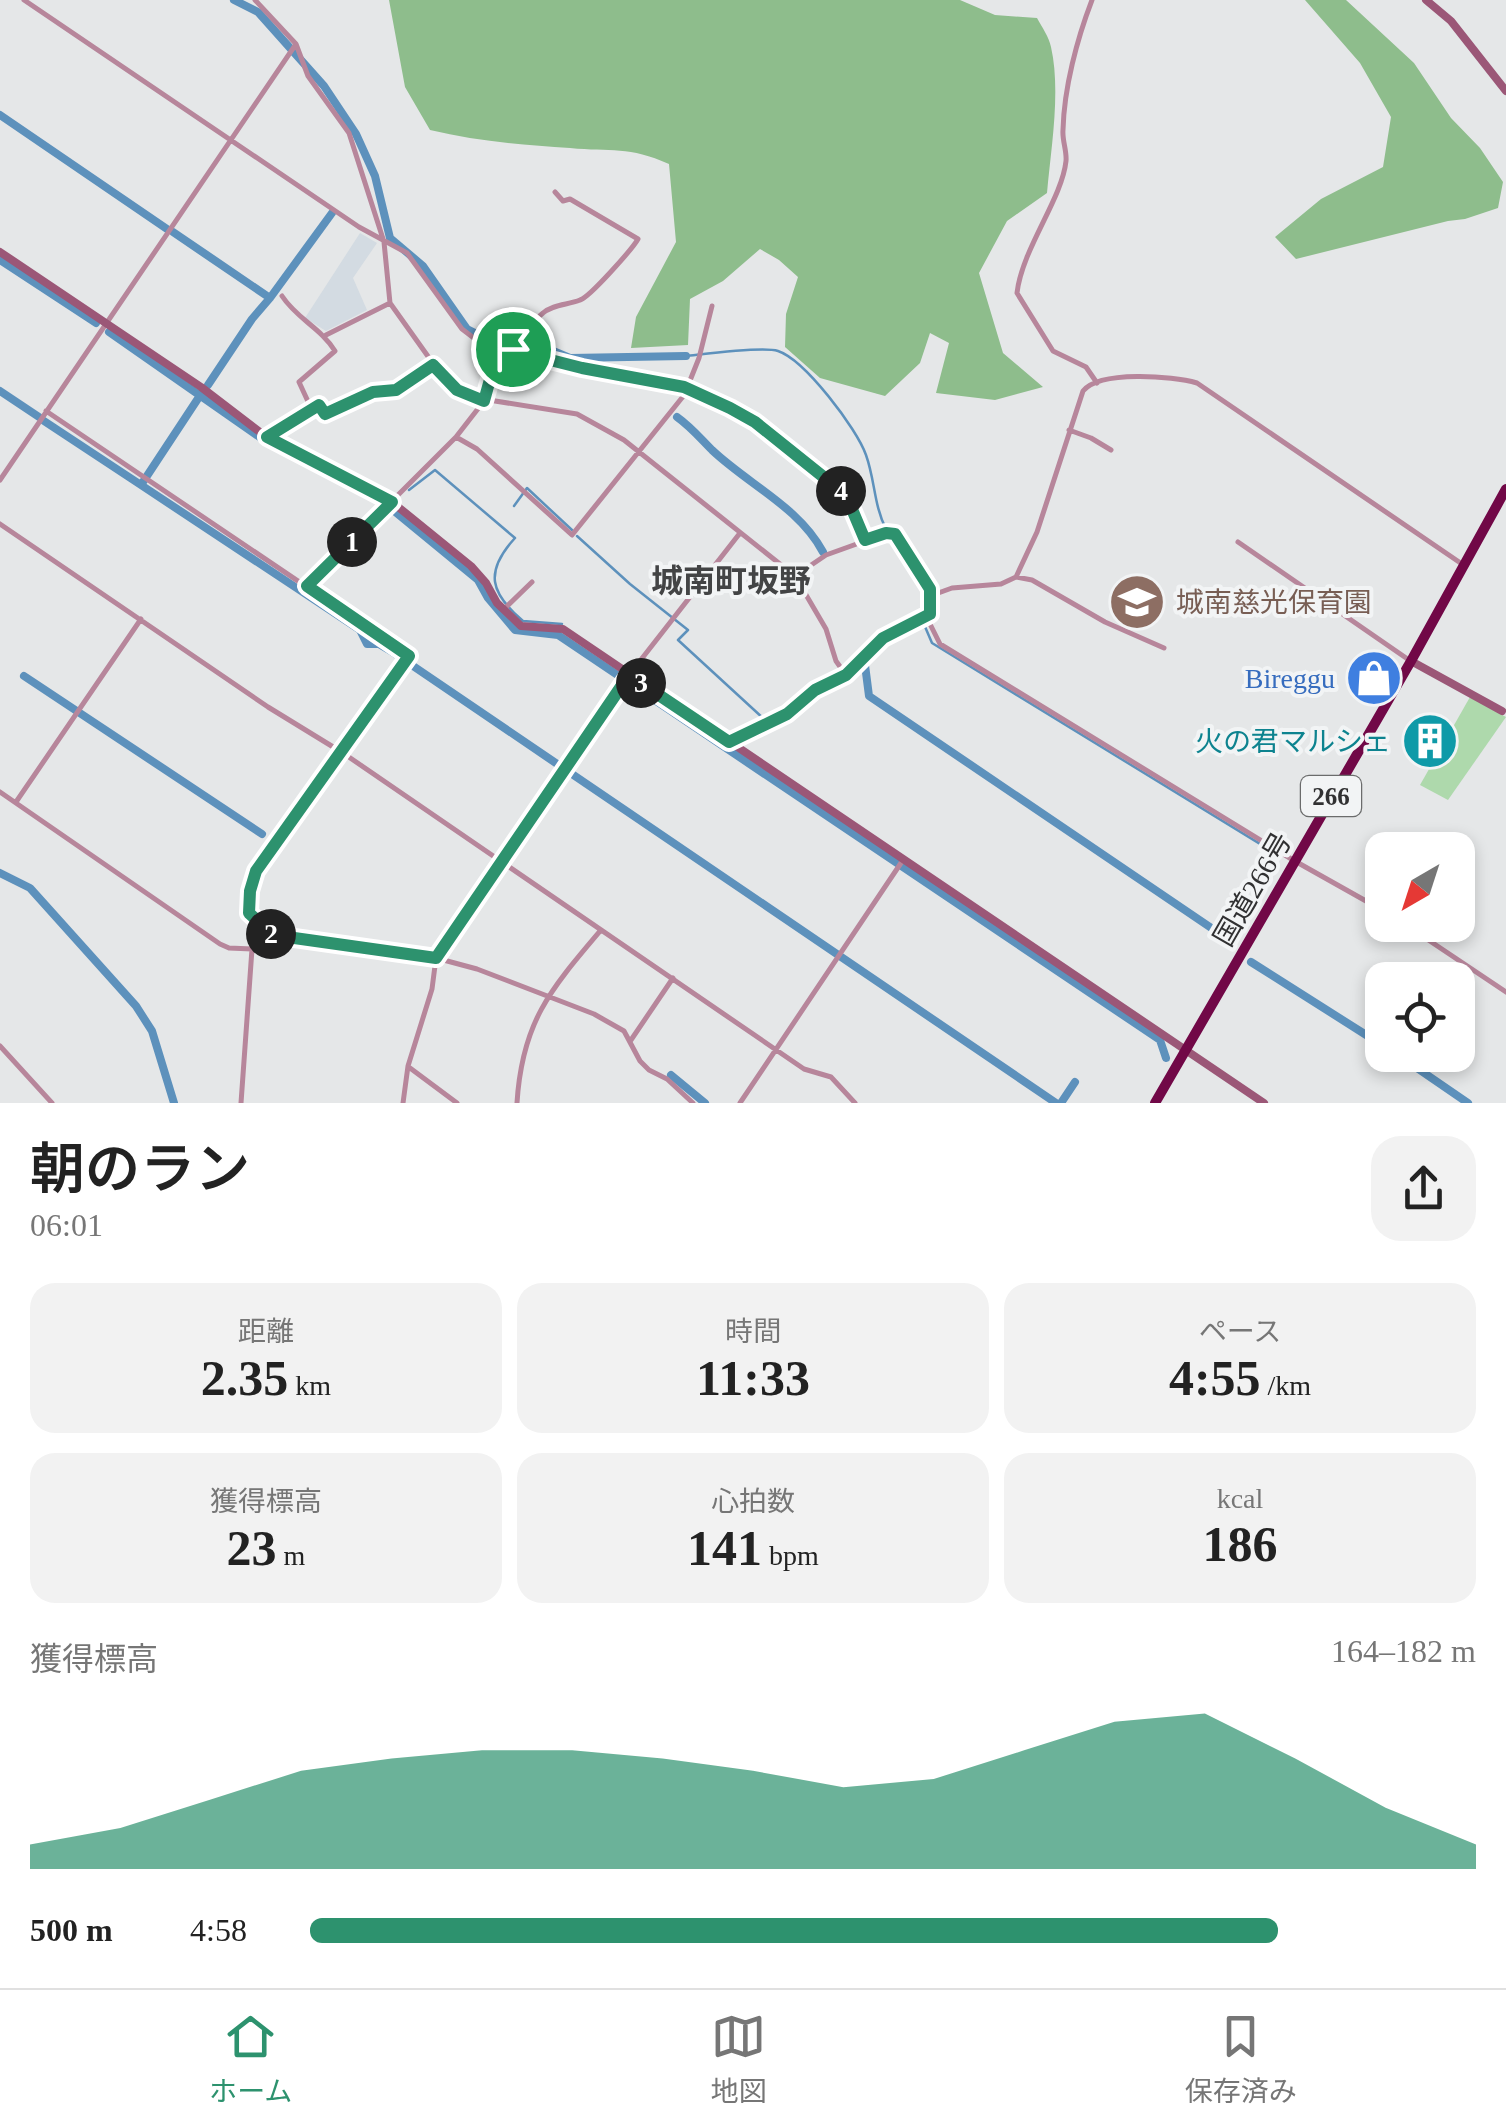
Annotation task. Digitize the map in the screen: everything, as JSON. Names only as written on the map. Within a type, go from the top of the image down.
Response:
[{"type":"highway","name":"国道266号","points":[[1155,1103],[1411,662],[1506,489]]},
{"type":"street","points":[[24,0],[384,242],[407,253],[462,329],[479,342],[688,389],[755,422],[846,495],[865,540]]},
{"type":"street","points":[[254,0],[296,44],[308,76],[349,133],[384,242],[390,302],[433,365],[457,390],[484,401],[576,414],[624,440],[795,576],[826,629],[836,661],[846,675]]},
{"type":"street","points":[[1092,0],[1076,53],[1064,117],[1066,162],[1036,232],[1017,293],[1053,351],[1086,367],[1097,383]]},
{"type":"street","points":[[1426,0],[1451,21],[1506,91]]},
{"type":"street","points":[[0,480],[296,44]]},
{"type":"street","points":[[513,349],[543,312],[584,300],[598,289],[614,264],[637,244],[638,238],[619,225],[570,199],[563,200],[555,192]]},
{"type":"street","points":[[0,252],[108,323],[267,437],[392,502],[470,566],[486,582],[503,610],[521,626],[563,629],[1264,1103]]},
{"type":"street","points":[[282,296],[296,316],[326,336],[334,351],[298,382],[311,408]]},
{"type":"street","points":[[326,336],[390,302]]},
{"type":"street","points":[[456,437],[477,450],[572,535],[688,389],[712,306]]},
{"type":"street","points":[[307,586],[456,437],[484,401],[499,347]]},
{"type":"street","points":[[267,437],[311,408],[319,405],[325,414],[373,392],[396,390],[433,365]]},
{"type":"street","points":[[930,596],[952,588],[1001,584],[1016,577],[1038,532],[1082,392],[1088,385],[1124,377],[1180,378],[1197,384],[1464,566]]},
{"type":"street","points":[[46,411],[409,656],[343,754],[256,871],[250,891],[252,949],[243,1103]]},
{"type":"street","points":[[1069,430],[1111,450]]},
{"type":"street","points":[[0,524],[776,1050],[812,1073],[832,1076],[856,1103]]},
{"type":"street","points":[[402,1103],[408,1066],[432,989],[436,958],[629,675],[740,533]]},
{"type":"street","points":[[795,576],[826,555],[886,533],[895,534],[928,584],[932,632],[940,644],[1365,900]]},
{"type":"street","points":[[1238,542],[1411,662],[1504,713]]},
{"type":"street","points":[[1016,577],[1048,587],[1091,615],[1164,648]]},
{"type":"street","points":[[503,610],[532,582]]},
{"type":"street","points":[[729,742],[771,723],[815,690],[846,675],[883,638],[930,614]]},
{"type":"street","points":[[16,802],[140,619]]},
{"type":"street","points":[[0,792],[220,944],[252,949]]},
{"type":"street","points":[[740,1103],[903,860]]},
{"type":"street","points":[[249,913],[273,935],[436,958],[477,969],[616,1024],[631,1040],[640,1061],[693,1103]]},
{"type":"street","points":[[517,1103],[522,1054],[530,1031],[559,980],[601,930]]},
{"type":"street","points":[[1431,942],[1506,992]]},
{"type":"street","points":[[631,1040],[673,978]]},
{"type":"street","points":[[0,1046],[52,1103]]},
{"type":"street","points":[[408,1066],[458,1103]]},
{"type":"shaded area","points":[[360,233],[377,243],[353,278],[367,310],[326,331],[305,318]]},
{"type":"green space","points":[[389,0],[960,0],[995,15],[1037,18],[1050,43],[1054,64],[1054,120],[1047,193],[1007,221],[979,273],[1003,353],[1043,387],[995,400],[936,393],[949,343],[930,333],[920,363],[885,396],[820,378],[785,347],[786,314],[798,277],[760,249],[723,281],[690,299],[688,345],[631,348],[636,317],[676,242],[669,164],[631,152],[500,142],[430,130],[405,87]]},
{"type":"green space","points":[[1305,0],[1346,0],[1414,63],[1451,118],[1480,148],[1503,182],[1498,208],[1296,259],[1275,237],[1321,199],[1383,167],[1391,117],[1360,63]]},
{"type":"green space","points":[[1470,697],[1506,717],[1448,800],[1420,785]]},
{"type":"waterway","points":[[234,0],[258,12],[324,86],[356,134],[375,176],[390,238],[423,266],[467,329],[479,335],[534,343],[570,358],[686,356]]},
{"type":"waterway","points":[[0,115],[167,229]]},
{"type":"waterway","points":[[270,298],[332,213]]},
{"type":"waterway","points":[[173,232],[270,298],[208,385]]},
{"type":"waterway","points":[[0,260],[96,323]]},
{"type":"waterway","points":[[109,332],[261,438],[388,506],[478,580],[515,630],[558,635],[1160,1040],[1166,1058]]},
{"type":"waterway","points":[[686,356],[771,350],[802,367],[861,443],[886,529]]},
{"type":"waterway","points":[[0,391],[39,417]]},
{"type":"waterway","points":[[44,421],[141,485],[201,394]]},
{"type":"waterway","points":[[677,417],[726,463],[787,509],[823,552]]},
{"type":"waterway","points":[[409,490],[435,470],[515,538],[495,572],[503,601],[523,621],[562,624]]},
{"type":"waterway","points":[[141,485],[360,630],[367,644],[379,644],[391,651],[1056,1103]]},
{"type":"waterway","points":[[514,506],[527,488],[572,530]]},
{"type":"waterway","points":[[577,536],[688,630],[678,640],[764,719]]},
{"type":"waterway","points":[[890,536],[907,558]]},
{"type":"waterway","points":[[919,577],[926,588],[920,615],[932,643],[1278,855]]},
{"type":"waterway","points":[[865,665],[869,696],[1232,942]]},
{"type":"waterway","points":[[24,676],[262,834]]},
{"type":"waterway","points":[[0,873],[30,888],[136,1006],[152,1031],[174,1103]]},
{"type":"waterway","points":[[1251,962],[1365,1034]]},
{"type":"waterway","points":[[1423,1072],[1468,1103]]},
{"type":"waterway","points":[[671,1075],[705,1103]]},
{"type":"waterway","points":[[1061,1103],[1075,1082]]},
{"type":"place","name":"城南慈光保育園","points":[[1137,602]]},
{"type":"place","name":"Bireggu","points":[[1374,678]]},
{"type":"place","name":"火の君マルシェ","points":[[1430,741]]},
{"type":"district","name":"城南町坂野","points":[[731,581]]},
{"type":"route","points":[[499,347],[513,349],[582,368],[684,387],[755,422],[846,495],[865,540],[895,534],[930,589],[930,614],[883,638],[846,675],[815,690],[787,714],[729,742],[629,675],[436,958],[273,935],[249,913],[256,871],[343,754],[409,656],[307,586],[392,502],[267,437],[311,408],[319,405],[325,414],[373,392],[396,390],[433,365],[457,390],[484,401],[499,347]]}]
